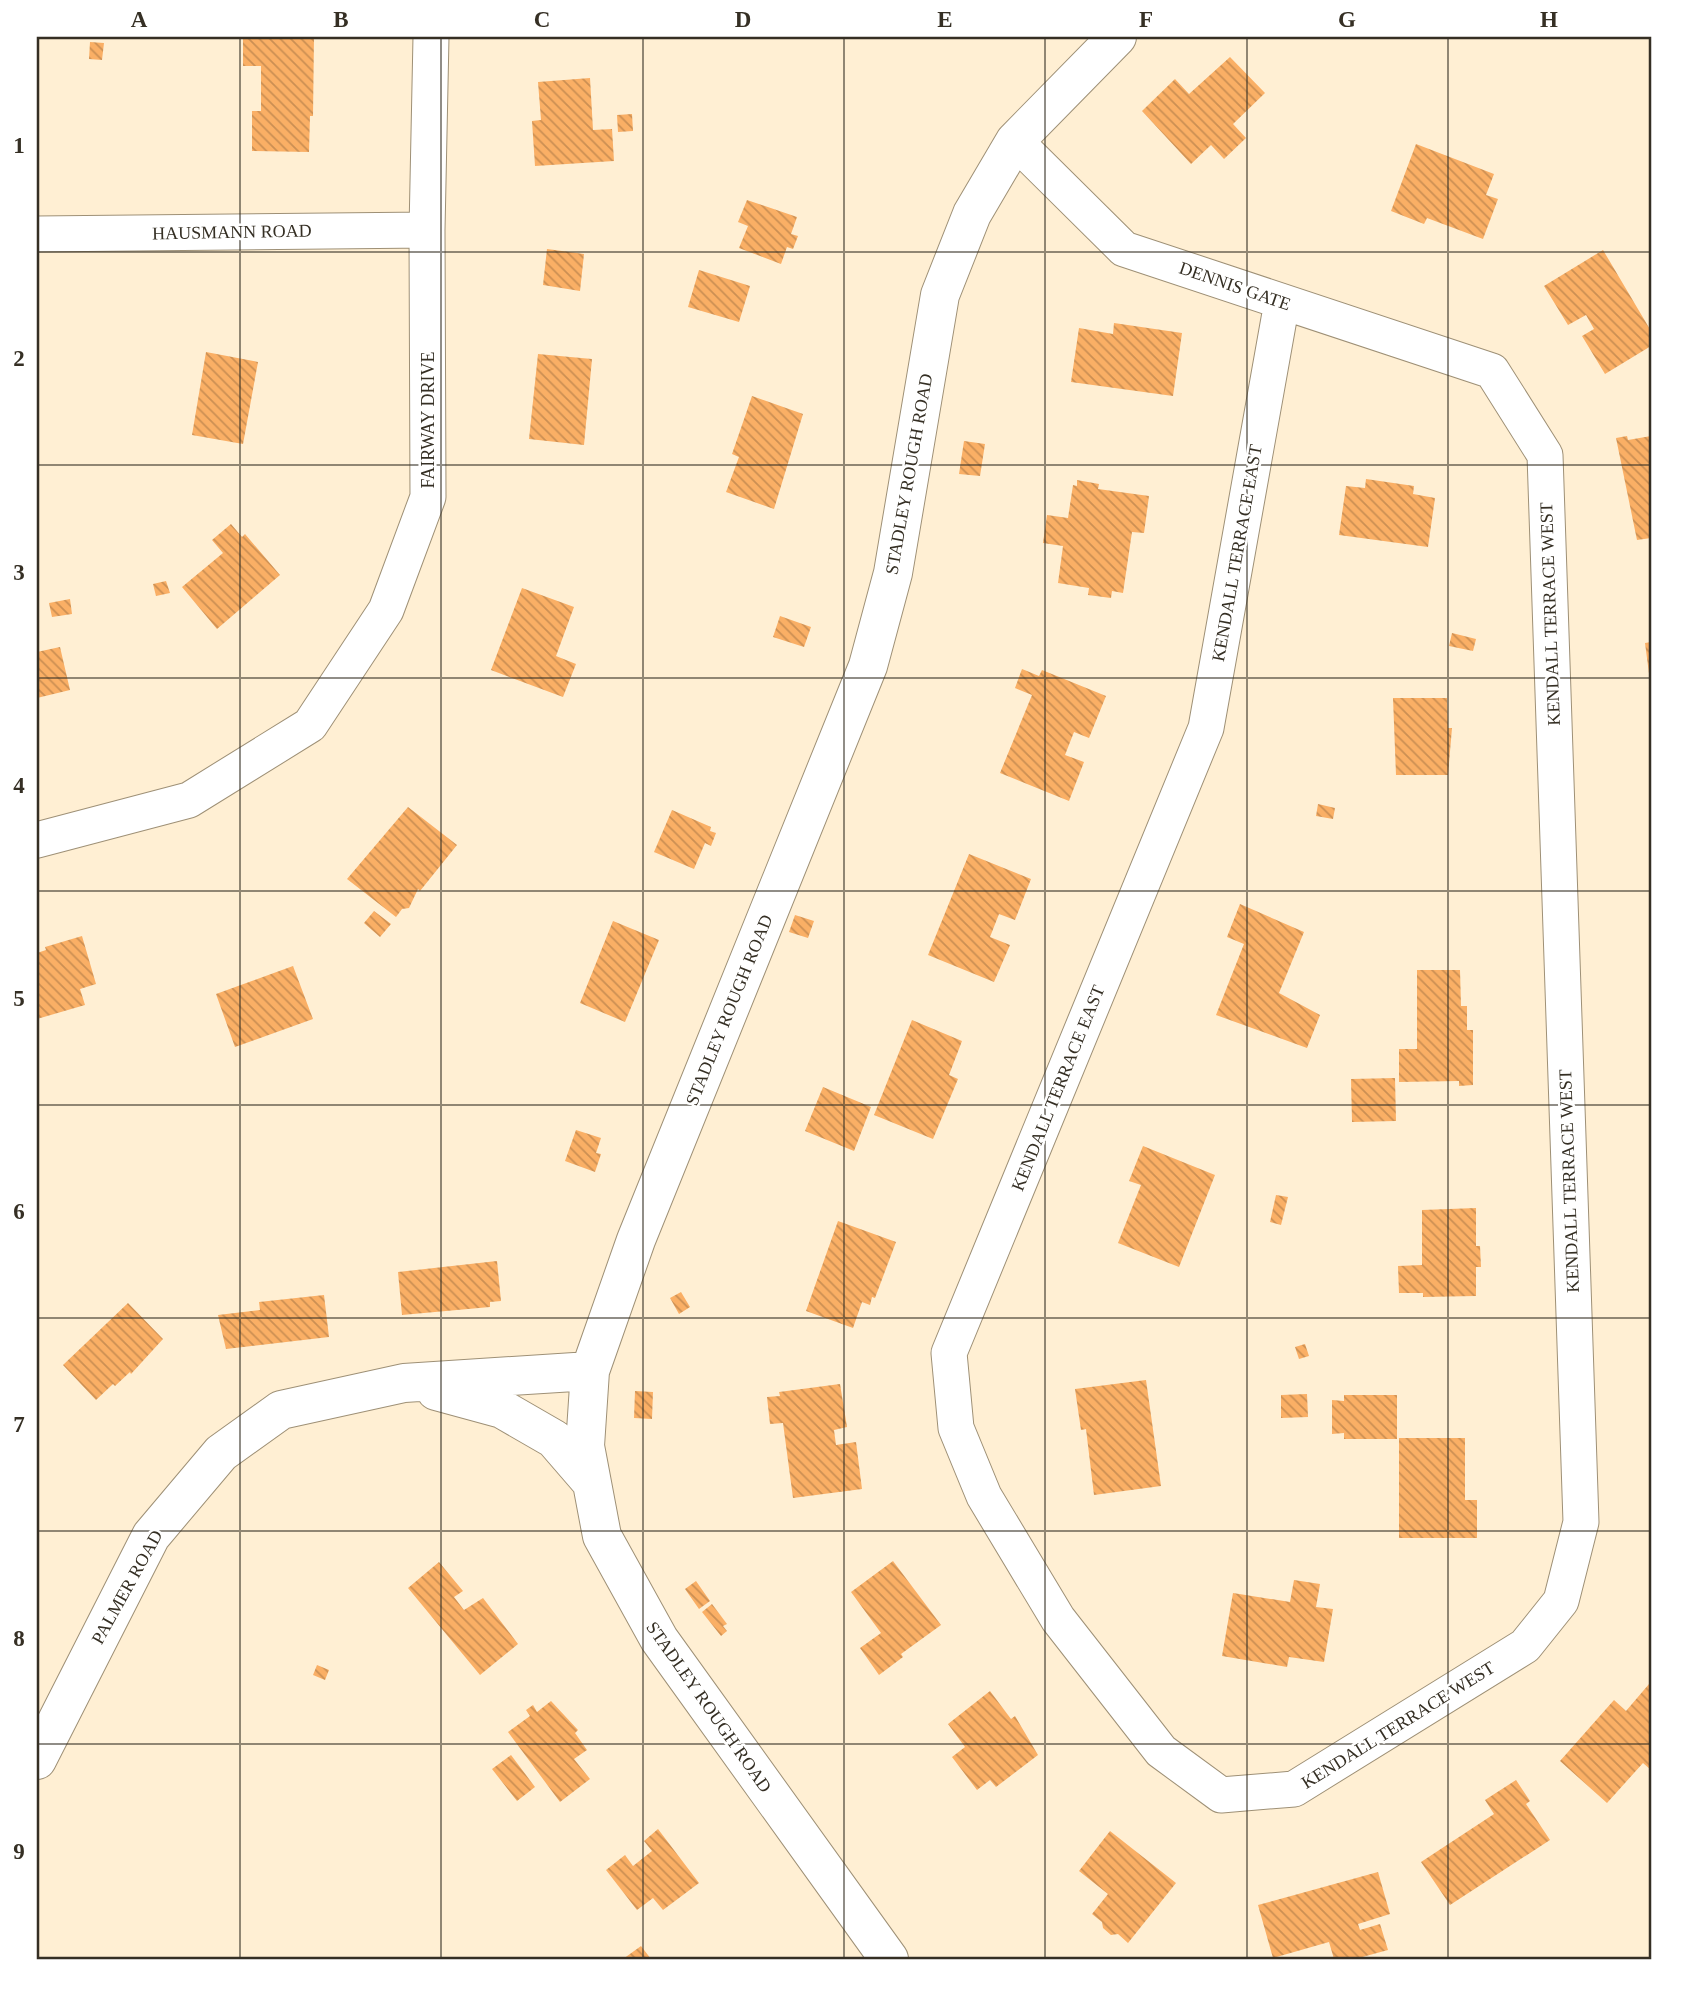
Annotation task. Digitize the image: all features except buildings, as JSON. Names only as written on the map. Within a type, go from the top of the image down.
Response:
[{"type":"main road","name":"STADLEY ROUGH ROAD","points":[[889,1959],[659,1639],[602,1536],[585,1446],[590,1371],[636,1240],[868,666],[893,573],[940,295],[972,214],[1015,141],[1117,37]]},
{"type":"main road","name":"PALMER ROAD","points":[[37,1760],[151,1536],[221,1453],[281,1410],[404,1383],[590,1371]]},
{"type":"main road","name":"PALMER ROAD","points":[[404,1383],[502,1409],[554,1439],[592,1483]]},
{"type":"street","name":"FAIRWAY DRIVE","points":[[37,841],[189,800],[310,725],[386,610],[428,497],[427,230],[430,37]]},
{"type":"street","name":"DENNIS GATE","points":[[1015,141],[1124,249],[1492,371]]},
{"type":"street","name":"HAUSMANN ROAD","points":[[37,234],[427,230]]},
{"type":"street","name":"KENDALL TERRACE EAST","points":[[1221,1795],[1161,1751],[1051,1608],[984,1496],[956,1428],[949,1353],[1206,728],[1282,302]]},
{"type":"street","name":"KENDALL TERRACE WEST","points":[[1221,1795],[1294,1790],[1525,1646],[1561,1601],[1581,1522],[1545,455],[1492,371]]}]
